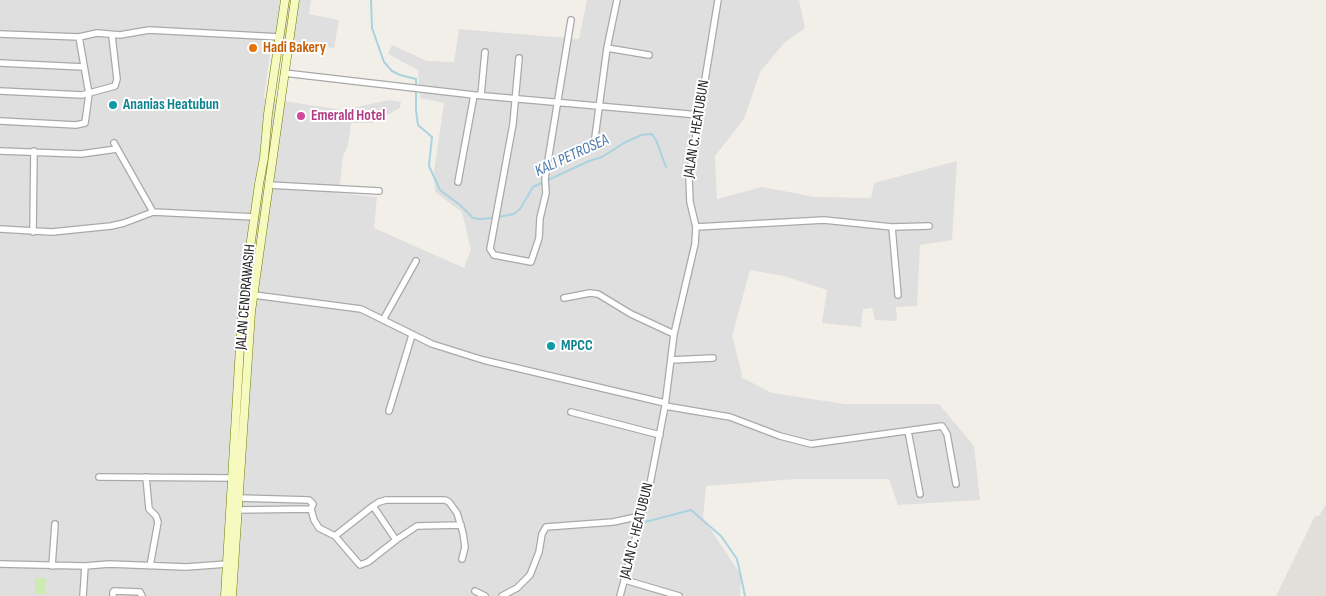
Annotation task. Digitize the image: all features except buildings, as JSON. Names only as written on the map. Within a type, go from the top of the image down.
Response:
[{"type":"main road","name":"JALAN CENDRAWASIH","points":[[225,596],[243,297],[286,0]]},
{"type":"main road","name":"JALAN CENDRAWASIH","points":[[232,596],[254,295],[295,0]]},
{"type":"street","points":[[594,145],[607,48],[617,0]]},
{"type":"street","name":"JALAN C. HEATUBUN","points":[[620,596],[660,435],[674,334],[695,244],[696,227],[690,202],[689,178],[718,0]]},
{"type":"street","points":[[519,58],[516,99],[490,249],[494,255],[531,262],[538,242],[540,218],[546,193],[545,179],[572,20]]},
{"type":"street","points":[[0,34],[79,37],[97,34],[112,36],[149,30],[280,37]]},
{"type":"street","points":[[0,91],[76,95],[89,94],[116,84],[112,36]]},
{"type":"street","points":[[0,121],[84,124],[87,119],[89,94],[79,37]]},
{"type":"street","points":[[607,48],[650,55]]},
{"type":"street","points":[[481,95],[486,52]]},
{"type":"street","points":[[0,63],[84,67]]},
{"type":"street","points":[[284,73],[474,95],[698,115]]},
{"type":"street","points":[[458,182],[474,95]]},
{"type":"street","points":[[0,151],[81,154],[116,146],[153,212]]},
{"type":"street","points":[[32,232],[34,151]]},
{"type":"street","points":[[269,185],[379,191]]},
{"type":"street","points":[[0,229],[52,232],[110,226],[153,212],[255,217]]},
{"type":"street","points":[[696,227],[824,220],[892,227],[929,226]]},
{"type":"street","points":[[892,227],[898,295]]},
{"type":"street","points":[[383,320],[416,261]]},
{"type":"street","points":[[564,298],[590,293],[598,294],[631,314],[674,334]]},
{"type":"street","points":[[254,295],[361,309],[432,344],[483,360],[665,404],[730,417],[806,444],[942,426],[947,434],[956,484]]},
{"type":"street","points":[[389,411],[412,335]]},
{"type":"street","points":[[671,360],[713,358]]},
{"type":"street","points":[[571,412],[660,435]]},
{"type":"street","points":[[908,431],[920,494]]},
{"type":"street","points":[[99,477],[233,478]]},
{"type":"street","points":[[146,477],[149,509],[156,516],[158,522],[150,566]]},
{"type":"street","points":[[238,498],[309,500],[313,504],[311,509],[314,520],[319,528],[335,536],[354,559],[362,565],[417,526],[461,525]]},
{"type":"street","points":[[335,536],[373,506],[386,500],[447,501],[455,510],[461,525],[465,544],[462,560]]},
{"type":"street","points":[[373,506],[396,540]]},
{"type":"street","points":[[238,510],[311,509]]},
{"type":"street","points":[[502,596],[517,588],[530,575],[539,552],[542,534],[546,527],[613,522],[641,516]]},
{"type":"street","points":[[52,566],[55,524]]},
{"type":"street","points":[[0,564],[85,566],[109,564],[186,567],[227,564]]},
{"type":"street","points":[[83,596],[85,566]]},
{"type":"street","points":[[625,580],[679,596]]},
{"type":"street","points":[[113,596],[114,591],[140,592],[142,596]]},
{"type":"street","points":[[475,591],[485,596]]},
{"type":"shaded area","points":[[0,0],[311,0],[309,14],[339,20],[334,48],[272,40],[264,98],[343,110],[389,100],[401,102],[400,108],[373,123],[351,123],[348,145],[343,156],[339,193],[377,197],[374,228],[464,268],[471,250],[462,212],[435,192],[434,171],[444,103],[420,98],[418,70],[388,54],[392,45],[427,61],[454,62],[459,29],[579,39],[587,0],[799,0],[805,28],[784,43],[760,72],[744,119],[715,156],[717,199],[762,187],[815,197],[871,198],[874,183],[957,161],[952,240],[920,245],[917,306],[896,307],[897,321],[875,320],[872,308],[863,309],[861,327],[822,323],[827,290],[784,276],[750,270],[732,336],[742,374],[741,377],[772,393],[845,404],[939,404],[974,446],[980,500],[898,505],[889,479],[796,479],[706,486],[703,518],[741,575],[740,596],[0,596]]},
{"type":"shaded area","points":[[1326,504],[1326,596],[1276,596],[1315,516],[1319,516]]},
{"type":"green space","points":[[35,578],[46,578],[45,594],[35,594]]},
{"type":"waterway","name":"KALI PETROSEA","points":[[371,0],[372,28],[384,62],[392,71],[416,79],[418,125],[432,137],[429,166],[440,190],[460,205],[473,218],[493,218]]},
{"type":"waterway","name":"KALI PETROSEA","points":[[498,217],[514,214],[520,209],[533,187],[589,161],[602,157],[641,135],[652,134],[666,167]]},
{"type":"waterway","points":[[645,522],[691,510],[721,536],[737,559],[745,596]]},
{"type":"place","name":"Hadi Bakery","points":[[253,48]]},
{"type":"place","name":"Ananias Heatubun","points":[[113,105]]},
{"type":"place","name":"Emerald Hotel","points":[[301,116]]},
{"type":"place","name":"MPCC","points":[[551,346]]}]
